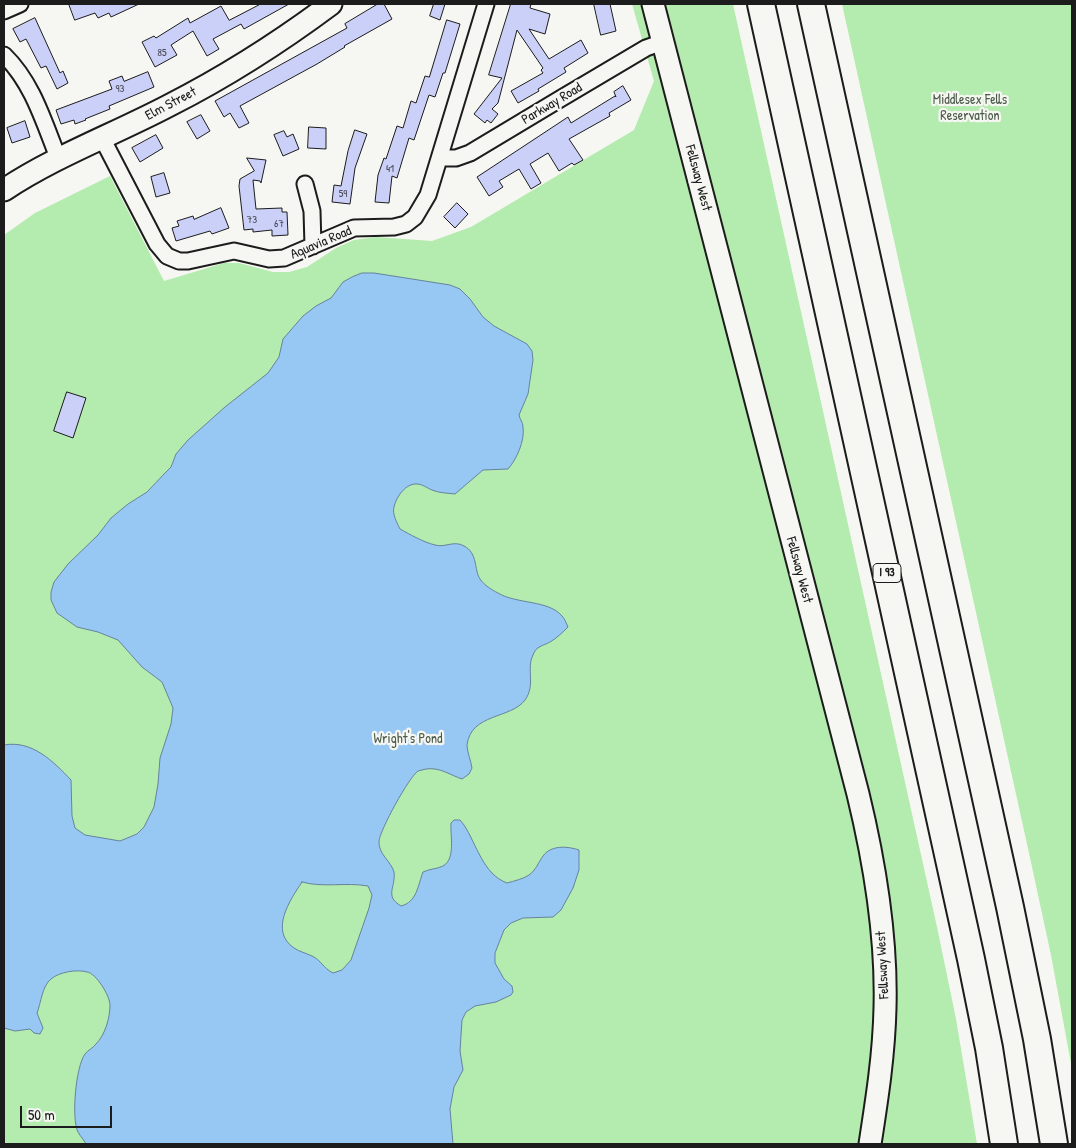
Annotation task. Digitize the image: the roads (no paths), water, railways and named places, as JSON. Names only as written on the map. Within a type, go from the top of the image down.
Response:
[{"type":"highway","name":"I 93","points":[[761,4],[971,960],[989,1048],[1004,1144]]},
{"type":"highway","points":[[811,4],[1020,951],[1054,1144]]},
{"type":"main road","name":"Elm Street","points":[[4,190],[59,160],[170,105],[249,61],[331,4]]},
{"type":"main road","name":"Fellsway West","points":[[653,4],[862,812],[878,889],[884,951],[885,1008],[879,1086],[870,1144]]},
{"type":"street","points":[[4,11],[20,4]]},
{"type":"street","name":"Aquavia Road","points":[[102,138],[157,244],[163,253],[171,259],[188,261],[234,251],[269,259],[280,259],[354,228],[394,227],[412,221],[426,200],[486,4]]},
{"type":"street","name":"Parkway Road","points":[[440,158],[456,158],[470,153],[646,48],[663,42]]},
{"type":"street","points":[[4,55],[18,70],[32,92],[59,160]]},
{"type":"street","points":[[305,184],[312,211],[313,246]]},
{"type":"water","name":"Wright's Pond","points":[[362,273],[374,273],[450,285],[460,289],[483,317],[494,326],[527,344],[532,351],[533,360],[528,394],[519,415],[523,425],[522,443],[508,469],[483,470],[455,494],[437,492],[423,485],[413,484],[402,491],[394,507],[394,513],[400,529],[417,538],[439,546],[460,544],[464,546],[472,553],[478,575],[486,585],[505,596],[549,607],[562,616],[568,627],[555,639],[534,652],[530,666],[530,689],[525,700],[511,711],[483,722],[470,735],[467,745],[472,768],[469,774],[462,779],[440,770],[426,769],[418,771],[408,783],[389,816],[379,841],[380,850],[394,872],[393,899],[401,906],[406,904],[414,897],[423,872],[441,867],[447,863],[452,846],[451,823],[454,820],[460,820],[464,825],[486,866],[499,879],[507,883],[529,875],[546,852],[555,848],[564,847],[579,850],[579,870],[573,888],[561,910],[553,917],[523,918],[511,923],[504,930],[495,953],[495,963],[504,979],[512,986],[513,992],[511,995],[496,1002],[475,1006],[466,1012],[462,1020],[460,1051],[463,1070],[454,1087],[450,1109],[453,1144],[86,1144],[76,1125],[75,1092],[82,1060],[99,1040],[108,1021],[110,1005],[108,996],[102,986],[91,973],[73,971],[63,973],[48,982],[42,995],[37,1013],[43,1028],[40,1034],[34,1033],[30,1029],[15,1031],[4,1028],[4,745],[14,744],[33,749],[49,759],[71,780],[72,816],[75,828],[85,835],[120,841],[137,834],[144,827],[154,807],[160,758],[171,724],[173,708],[162,682],[142,667],[118,640],[98,632],[77,627],[57,613],[51,600],[54,582],[68,564],[98,535],[111,518],[147,492],[171,467],[176,454],[188,440],[225,407],[268,373],[279,357],[283,339],[303,316],[331,298],[343,282]],"holes":[[[302,882],[310,884],[368,886],[372,895],[351,960],[342,970],[333,973],[315,958],[294,948],[287,941],[283,933],[284,915],[292,898]]]},
{"type":"park label","name":"Middlesex Fells Reservation","points":[[970,108]]}]
